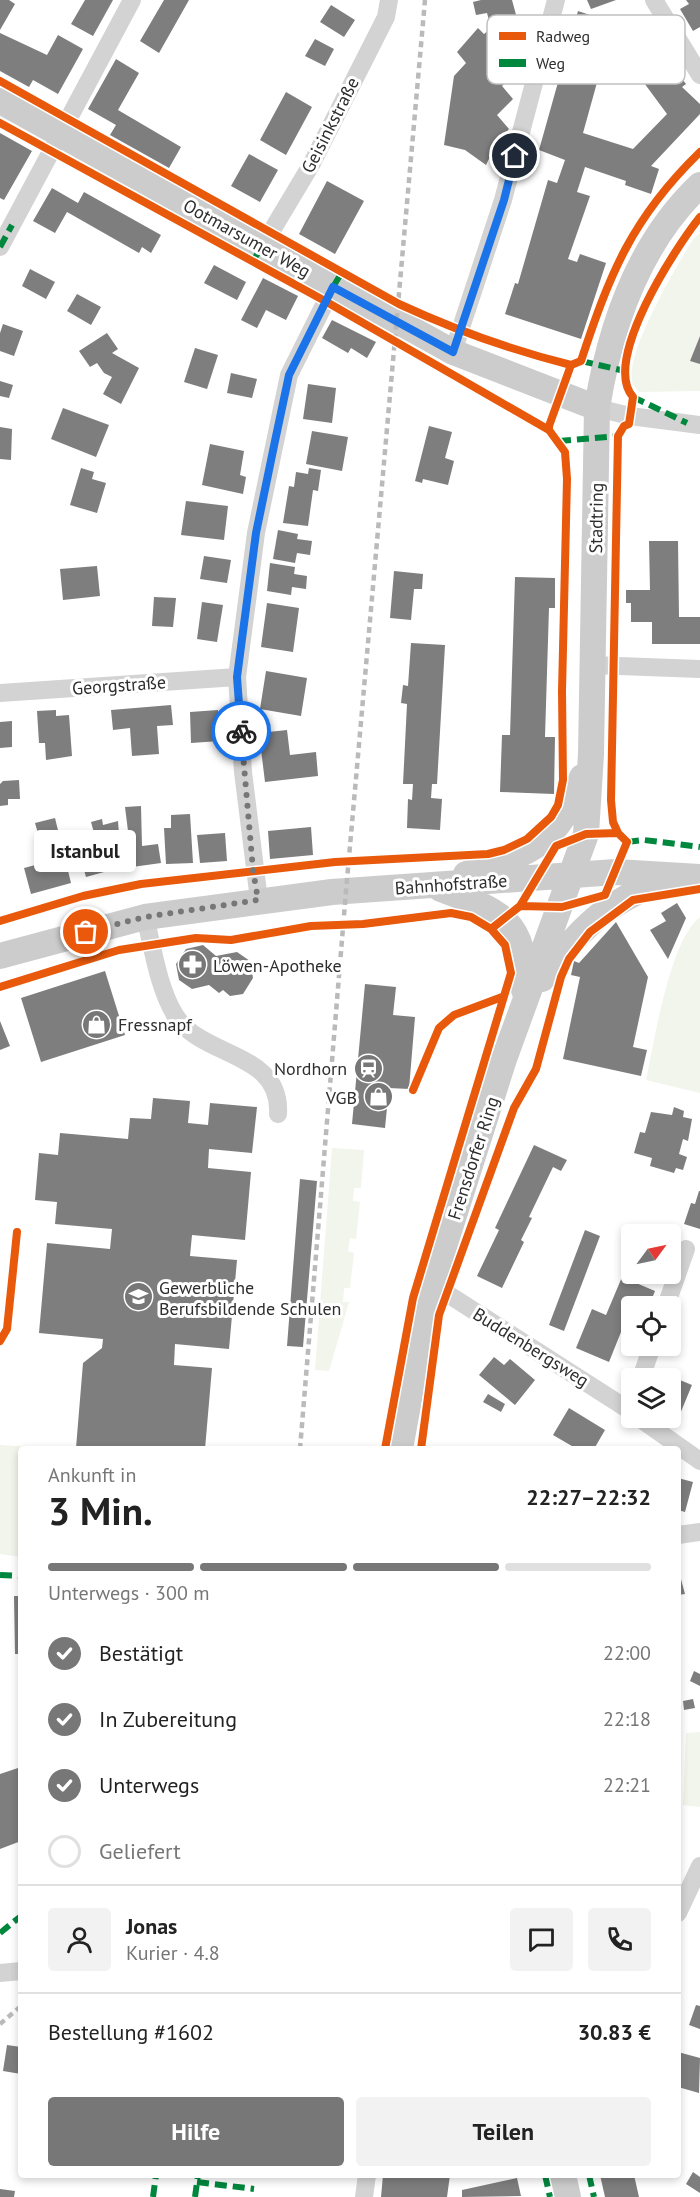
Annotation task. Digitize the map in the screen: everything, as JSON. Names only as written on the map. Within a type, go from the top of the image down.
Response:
[{"type":"street","points":[[0,248],[132,0]]},
{"type":"street","name":"Geisinkstraße","points":[[262,247],[311,165],[386,17],[389,0]]},
{"type":"street","points":[[552,15],[556,0]]},
{"type":"street","points":[[654,0],[663,15]]},
{"type":"street","points":[[685,51],[700,75]]},
{"type":"street","points":[[453,352],[504,200],[534,84]]},
{"type":"street","name":"Ootmarsumer Weg","points":[[0,101],[453,352],[597,408]]},
{"type":"street","name":"Stadtring","points":[[573,876],[586,834],[591,754],[597,408],[606,357],[618,318],[637,272],[661,232],[700,185]]},
{"type":"street","points":[[258,900],[243,772],[237,677],[256,533],[289,375],[333,287]]},
{"type":"street","points":[[597,408],[630,416],[700,425]]},
{"type":"street","points":[[592,665],[615,668],[700,669]]},
{"type":"street","name":"Georgstraße","points":[[0,693],[237,677]]},
{"type":"street","points":[[433,885],[520,856],[548,837],[570,809],[591,754]]},
{"type":"street","name":"Bahnhofstraße","points":[[0,956],[145,917],[258,900],[346,891],[616,872],[700,877]]},
{"type":"street","points":[[524,1001],[593,918],[629,894],[673,875]]},
{"type":"street","name":"Frensdorfer Ring","points":[[401,1446],[432,1284],[524,1001],[573,876]]},
{"type":"street","points":[[433,885],[489,908],[504,919],[515,933],[523,950],[524,1001]]},
{"type":"street","points":[[145,917],[165,992],[175,1015],[188,1030],[204,1041],[247,1061],[263,1073],[274,1085],[279,1102],[278,1114]]},
{"type":"street","points":[[670,1296],[686,1249]]},
{"type":"street","name":"Buddenbergsweg","points":[[432,1284],[621,1404]]},
{"type":"street","name":"Buddenbergsweg","points":[[655,1428],[679,1446]]},
{"type":"street","name":"Buddenbergsweg","points":[[681,1447],[700,1461]]},
{"type":"street","points":[[681,1535],[700,1532]]},
{"type":"street","points":[[681,1909],[695,1890],[700,1866]]},
{"type":"street","points":[[0,1973],[18,1971]]},
{"type":"street","points":[[364,2197],[367,2178]]},
{"type":"street","points":[[564,2178],[568,2197]]},
{"type":"shaded area","points":[[700,233],[700,335],[691,360],[700,364],[700,391],[639,392],[633,385],[632,367],[644,330],[665,287],[694,238]]},
{"type":"shaded area","points":[[700,917],[700,1093],[646,1080],[672,968],[689,929]]},
{"type":"shaded area","points":[[332,1148],[364,1150],[361,1188],[354,1188],[353,1201],[360,1202],[356,1239],[350,1238],[348,1251],[354,1253],[350,1288],[344,1288],[343,1302],[349,1302],[329,1371],[315,1370]]},
{"type":"shaded area","points":[[0,1445],[18,1446],[18,1557],[0,1554]]},
{"type":"shaded area","points":[[700,1732],[700,1807],[683,1805],[686,1733]]},
{"type":"building","points":[[0,0],[9,0],[15,4],[0,30]]},
{"type":"building","points":[[85,0],[113,0],[93,36],[71,24]]},
{"type":"building","points":[[164,0],[189,0],[159,53],[140,41]]},
{"type":"building","points":[[512,0],[516,15],[488,15],[487,13],[476,15],[473,2]]},
{"type":"building","points":[[587,0],[616,0],[591,9]]},
{"type":"building","points":[[686,0],[700,0],[700,27],[693,31],[680,9],[689,4]]},
{"type":"building","points":[[331,5],[355,20],[344,37],[320,22]]},
{"type":"building","points":[[578,11],[590,15],[577,15]]},
{"type":"building","points":[[478,28],[484,34],[487,31],[487,84],[504,84],[502,86],[513,99],[497,115],[509,129],[497,142],[486,165],[465,150],[444,145],[454,76],[466,63],[457,52]]},
{"type":"building","points":[[0,33],[47,55],[58,35],[83,49],[58,94],[33,80],[29,87],[0,71]]},
{"type":"building","points":[[315,39],[334,49],[325,66],[305,56]]},
{"type":"building","points":[[116,59],[139,73],[118,110],[181,147],[169,168],[110,135],[116,125],[88,109]]},
{"type":"building","points":[[685,83],[686,84],[682,87],[700,104],[700,114],[651,166],[659,169],[651,194],[625,185],[626,181],[585,167],[577,192],[590,196],[568,259],[577,262],[580,254],[606,263],[581,339],[505,314],[515,283],[518,284],[548,180],[557,183],[565,160],[539,150],[558,84],[597,84],[583,133],[633,149],[667,114],[645,84]]},
{"type":"building","points":[[286,92],[312,107],[286,155],[260,140]]},
{"type":"building","points":[[0,133],[32,151],[4,200],[0,198]]},
{"type":"building","points":[[249,154],[278,170],[260,202],[231,186]]},
{"type":"building","points":[[327,181],[364,201],[335,254],[299,234]]},
{"type":"building","points":[[52,188],[78,203],[84,192],[161,235],[151,253],[142,247],[139,253],[67,212],[55,233],[33,221]]},
{"type":"building","points":[[214,265],[246,282],[237,300],[204,283]]},
{"type":"building","points":[[30,269],[55,282],[46,299],[22,286]]},
{"type":"building","points":[[263,278],[298,296],[286,320],[266,310],[257,328],[241,320]]},
{"type":"building","points":[[77,294],[101,307],[91,325],[67,311]]},
{"type":"building","points":[[332,320],[376,342],[367,358],[351,348],[348,353],[322,338]]},
{"type":"building","points":[[3,324],[23,331],[14,356],[0,351],[0,333]]},
{"type":"building","points":[[107,333],[118,349],[112,353],[139,368],[121,404],[103,394],[112,377],[104,373],[97,363],[90,367],[79,351]]},
{"type":"building","points":[[700,336],[700,364],[690,361]]},
{"type":"building","points":[[195,348],[218,355],[207,389],[184,382]]},
{"type":"building","points":[[231,373],[257,379],[252,398],[227,393]]},
{"type":"building","points":[[0,381],[13,385],[9,398],[0,396]]},
{"type":"building","points":[[308,384],[336,388],[332,423],[303,419]]},
{"type":"building","points":[[63,408],[109,425],[96,457],[51,439]]},
{"type":"building","points":[[429,426],[452,432],[445,458],[454,461],[448,485],[423,479],[422,483],[415,481]]},
{"type":"building","points":[[0,427],[12,429],[11,460],[0,459]]},
{"type":"building","points":[[312,431],[348,437],[342,471],[306,464]]},
{"type":"building","points":[[210,444],[244,451],[240,475],[246,477],[243,494],[202,485]]},
{"type":"building","points":[[81,468],[94,472],[92,479],[106,483],[97,513],[70,505]]},
{"type":"building","points":[[309,468],[321,470],[318,491],[313,490],[308,526],[283,523],[289,486],[294,487],[296,472],[308,474]]},
{"type":"building","points":[[186,501],[228,506],[224,540],[181,535]]},
{"type":"building","points":[[278,530],[298,534],[297,539],[312,541],[310,555],[297,553],[295,563],[273,559]]},
{"type":"building","points":[[649,541],[678,541],[679,617],[700,617],[700,644],[652,644],[652,622],[631,622],[631,603],[626,603],[626,590],[650,590]]},
{"type":"building","points":[[204,556],[231,560],[227,583],[200,579]]},
{"type":"building","points":[[270,563],[295,567],[294,574],[307,576],[306,589],[292,587],[291,595],[267,591]]},
{"type":"building","points":[[97,566],[100,596],[63,600],[60,569]]},
{"type":"building","points":[[394,571],[423,574],[422,589],[414,589],[411,620],[390,618]]},
{"type":"building","points":[[515,577],[555,578],[555,608],[549,608],[545,737],[555,737],[554,794],[500,792],[502,735],[510,735]]},
{"type":"building","points":[[154,597],[176,598],[173,627],[152,626]]},
{"type":"building","points":[[202,602],[223,605],[217,642],[197,639]]},
{"type":"building","points":[[267,603],[299,608],[293,652],[261,647]]},
{"type":"building","points":[[411,643],[445,645],[437,784],[432,784],[431,798],[442,799],[440,830],[407,828],[408,799],[412,800],[413,784],[403,784],[407,704],[401,703],[403,685],[408,686]]},
{"type":"building","points":[[266,671],[307,678],[301,716],[260,709]]},
{"type":"building","points":[[171,705],[173,725],[157,726],[159,754],[132,756],[130,728],[113,730],[111,710]]},
{"type":"building","points":[[56,710],[56,716],[69,715],[72,756],[46,760],[45,743],[39,743],[37,711]]},
{"type":"building","points":[[218,710],[220,741],[191,743],[190,712]]},
{"type":"building","points":[[12,721],[12,747],[0,748],[0,722]]},
{"type":"building","points":[[287,730],[290,755],[316,752],[318,776],[265,782],[259,733]]},
{"type":"building","points":[[19,780],[20,799],[8,799],[8,805],[0,806],[0,784],[3,781]]},
{"type":"building","points":[[141,806],[142,846],[158,844],[161,863],[125,868],[122,848],[130,847],[125,807]]},
{"type":"building","points":[[190,814],[193,863],[166,864],[164,828],[171,828],[171,815]]},
{"type":"building","points":[[55,818],[71,883],[31,894],[24,868],[54,860],[51,849],[43,851],[35,823]]},
{"type":"building","points":[[102,819],[103,825],[118,821],[120,847],[110,850],[115,869],[86,877],[77,845],[96,840],[91,822]]},
{"type":"building","points":[[311,827],[313,855],[270,859],[268,831]]},
{"type":"building","points":[[225,833],[227,861],[200,863],[197,835]]},
{"type":"building","points":[[677,903],[686,918],[668,959],[650,930],[666,921],[661,913]]},
{"type":"building","points":[[616,922],[648,977],[633,1047],[647,1050],[641,1076],[563,1059],[580,977],[571,975],[574,961],[579,963]]},
{"type":"building","points":[[203,945],[216,956],[237,952],[250,961],[253,978],[243,994],[230,996],[223,990],[219,993],[209,985],[192,989],[179,980],[176,964],[186,949]]},
{"type":"building","points":[[105,971],[125,1035],[41,1062],[21,998]]},
{"type":"building","points":[[365,984],[396,987],[393,1015],[415,1017],[409,1089],[389,1088],[385,1128],[352,1124]]},
{"type":"building","points":[[0,1021],[10,1046],[0,1050]]},
{"type":"building","name":"Gewerbliche Berufsbildende Schulen","points":[[153,1098],[190,1101],[188,1123],[208,1125],[210,1103],[257,1107],[252,1153],[209,1149],[208,1168],[251,1172],[245,1240],[192,1235],[190,1256],[237,1260],[229,1349],[175,1344],[174,1365],[212,1368],[205,1446],[76,1446],[83,1363],[102,1348],[103,1339],[39,1333],[47,1243],[110,1249],[112,1229],[55,1224],[57,1202],[35,1200],[39,1153],[58,1155],[60,1133],[128,1139],[130,1118],[151,1119]]},
{"type":"building","points":[[674,1107],[684,1111],[683,1117],[692,1119],[688,1141],[683,1139],[679,1154],[687,1157],[683,1170],[676,1168],[674,1173],[650,1166],[652,1158],[634,1153],[640,1132],[645,1133],[651,1112],[672,1115]]},
{"type":"building","points":[[534,1145],[567,1160],[561,1171],[553,1167],[529,1217],[532,1218],[521,1240],[524,1242],[502,1288],[477,1276],[499,1230],[495,1228]]},
{"type":"building","points":[[300,1179],[317,1181],[303,1347],[287,1346]]},
{"type":"building","points":[[699,1191],[700,1229],[684,1224],[691,1203],[695,1204]]},
{"type":"building","points":[[585,1230],[600,1236],[564,1331],[549,1325]]},
{"type":"building","points":[[621,1279],[621,1284],[638,1284],[655,1291],[653,1296],[621,1296],[621,1332],[609,1362],[576,1348],[592,1309],[606,1315]]},
{"type":"building","points":[[494,1357],[504,1365],[510,1359],[535,1380],[515,1405],[479,1375]]},
{"type":"building","points":[[681,1380],[692,1385],[681,1412]]},
{"type":"building","points":[[488,1394],[505,1404],[501,1412],[483,1402]]},
{"type":"building","points":[[569,1408],[605,1430],[596,1446],[572,1446],[553,1435]]},
{"type":"building","points":[[681,1479],[693,1482],[685,1512],[681,1511]]},
{"type":"building","points":[[681,1579],[685,1594],[681,1595]]},
{"type":"building","points":[[14,1596],[18,1596],[18,1654],[15,1654]]},
{"type":"building","points":[[694,1671],[700,1674],[700,1686],[690,1681]]},
{"type":"building","points":[[693,1699],[695,1708],[684,1710],[683,1701]]},
{"type":"building","points":[[18,1768],[18,1842],[0,1849],[0,1774]]},
{"type":"building","points":[[696,2005],[700,2006],[700,2029],[689,2025]]},
{"type":"building","points":[[7,2045],[18,2047],[18,2074],[3,2071]]},
{"type":"building","points":[[681,2053],[700,2058],[699,2093],[681,2088]]},
{"type":"building","points":[[693,2172],[700,2177],[700,2193],[686,2184]]},
{"type":"building","points":[[383,2178],[450,2178],[447,2197],[381,2197]]},
{"type":"building","points":[[517,2178],[521,2196],[462,2197],[462,2190]]},
{"type":"building","points":[[601,2178],[635,2178],[639,2197],[605,2197]]},
{"type":"building","points":[[0,2189],[15,2191],[14,2197],[0,2197]]},
{"type":"railway","points":[[300,1446],[346,891],[425,0]]},
{"type":"railway","points":[[0,2024],[18,2009]]},
{"type":"marked path","points":[[0,247],[12,225]]},
{"type":"marked path","points":[[252,262],[262,247]]},
{"type":"marked path","points":[[333,287],[342,272]]},
{"type":"marked path","points":[[581,361],[625,371]]},
{"type":"marked path","points":[[633,397],[687,423]]},
{"type":"marked path","points":[[559,441],[618,436]]},
{"type":"marked path","points":[[627,842],[644,840],[700,847]]},
{"type":"marked path","points":[[0,1575],[18,1576]]},
{"type":"marked path","points":[[0,1933],[18,1918]]},
{"type":"marked path","points":[[153,2197],[156,2178]]},
{"type":"marked path","points":[[195,2197],[198,2178]]},
{"type":"marked path","points":[[546,2178],[550,2197]]},
{"type":"marked path","points":[[590,2178],[594,2197]]},
{"type":"marked path","points":[[197,2182],[254,2189]]},
{"type":"cycle path","points":[[0,81],[399,304],[484,339],[571,365]]},
{"type":"cycle path","points":[[0,123],[325,301],[549,430]]},
{"type":"cycle path","points":[[0,921],[83,896],[141,884],[335,862],[488,854],[504,850],[527,839],[551,817],[558,805],[563,780],[562,691],[567,479],[565,452],[549,430],[549,426],[571,365],[581,361],[602,300],[626,248],[657,200],[700,152]]},
{"type":"cycle path","points":[[618,833],[613,822],[611,800],[618,436],[624,426],[629,424],[633,397],[626,380],[627,358],[634,332],[646,305],[675,253],[700,217]]},
{"type":"cycle path","points":[[491,929],[520,906],[556,846],[586,834],[618,833],[627,842]]},
{"type":"cycle path","points":[[520,906],[562,907],[605,895],[627,842]]},
{"type":"cycle path","points":[[421,1446],[439,1315],[514,1108],[536,1069],[561,977],[569,959],[590,932],[633,900],[700,889]]},
{"type":"cycle path","points":[[0,987],[119,950],[196,938],[231,940],[311,926],[363,924],[451,913],[471,917],[491,929],[505,945],[511,973],[413,1298],[386,1446]]},
{"type":"cycle path","points":[[413,1090],[439,1028],[454,1015],[502,997]]},
{"type":"cycle path","points":[[0,1341],[7,1329],[17,1232]]},
{"type":"way so far","points":[[86,932],[145,917],[258,900],[243,772],[241,731]]},
{"type":"place","name":"Istanbul","points":[[86,932]]},
{"type":"place","name":"Löwen-Apotheke","points":[[192,965]]},
{"type":"place","name":"Fressnapf","points":[[97,1024]]},
{"type":"place","name":"Nordhorn","points":[[368,1068]]},
{"type":"place","name":"VGB","points":[[378,1097]]},
{"type":"place","name":"Gewerbliche Berufsbildende Schulen","points":[[138,1297]]},
{"type":"route","points":[[241,731],[237,677],[256,533],[289,375],[333,287],[453,352],[504,200],[515,156]]}]
